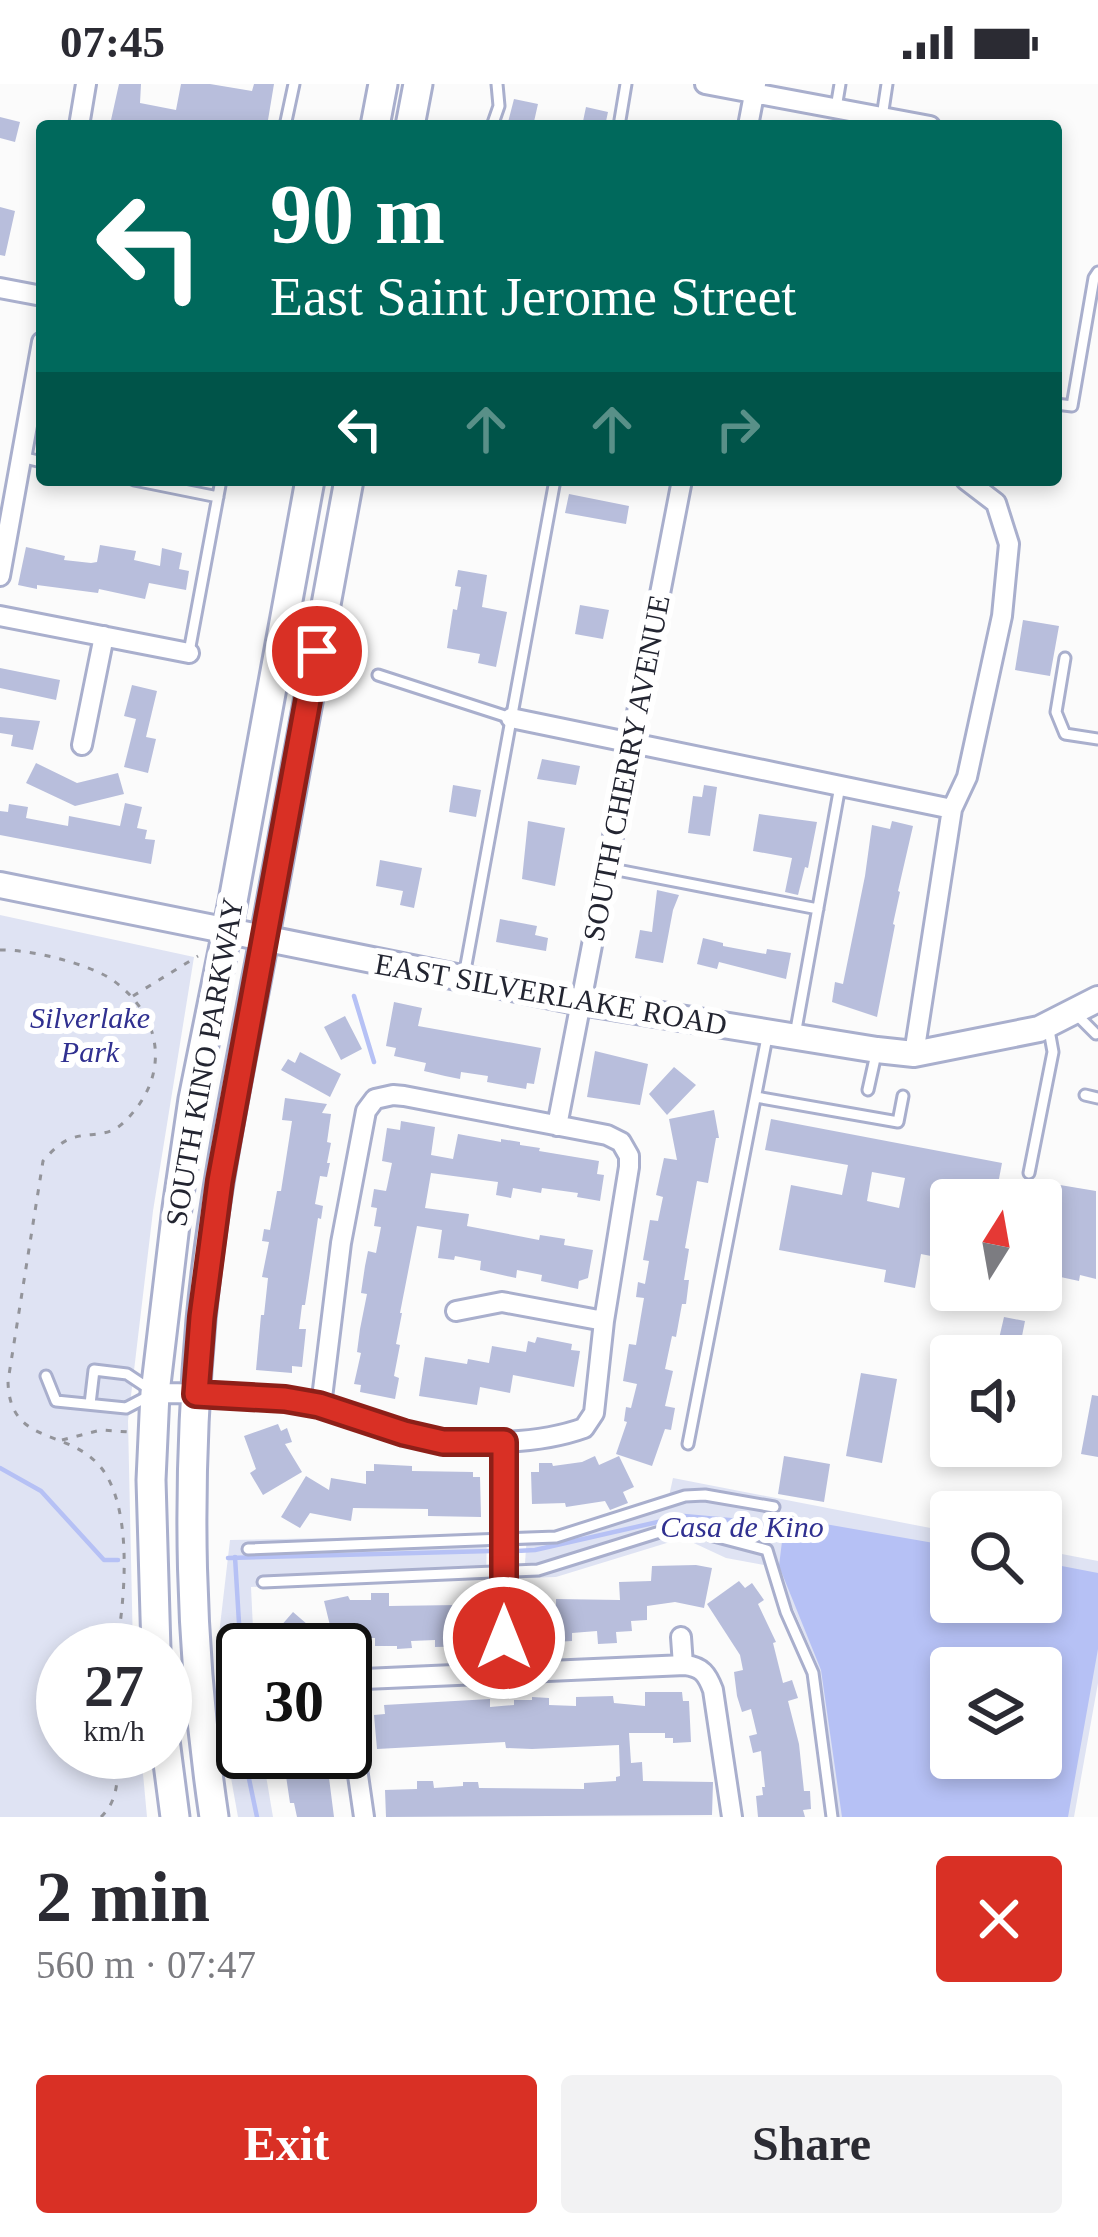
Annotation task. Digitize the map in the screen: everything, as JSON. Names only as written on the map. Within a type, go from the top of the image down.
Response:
[{"type":"main road","points":[[376,120],[382,84]]},
{"type":"main road","points":[[411,120],[418,84]]},
{"type":"main road","name":"SOUTH KINO PARKWAY","points":[[155,1623],[155,1393],[174,1228],[193,1099],[309,486]]},
{"type":"main road","name":"SOUTH KINO PARKWAY","points":[[214,1817],[191,1597],[196,1394],[213,1223],[348,486]]},
{"type":"main road","points":[[170,1779],[175,1817]]},
{"type":"street","points":[[80,120],[86,84]]},
{"type":"street","points":[[705,84],[756,89],[897,120]]},
{"type":"street","points":[[749,120],[756,89]]},
{"type":"street","points":[[0,288],[36,295]]},
{"type":"street","points":[[0,576],[36,375]]},
{"type":"street","name":"SOUTH CHERRY AVENUE","points":[[557,1126],[681,486]]},
{"type":"street","points":[[914,1054],[952,808],[967,777],[998,637],[1009,544],[996,503],[974,486]]},
{"type":"street","points":[[0,616],[189,653]]},
{"type":"street","points":[[82,745],[104,636]]},
{"type":"street","points":[[511,718],[952,808]]},
{"type":"street","name":"EAST SILVERLAKE ROAD","points":[[0,885],[581,1002],[914,1054],[1048,1024],[1098,999]]},
{"type":"street","points":[[155,1393],[285,1399],[321,1406],[347,1424],[443,1442],[504,1442],[584,1428],[594,1413],[628,1167],[626,1139],[404,1096],[376,1095],[366,1111],[341,1243],[321,1406]]},
{"type":"street","points":[[456,1311],[502,1302],[604,1321]]},
{"type":"street","points":[[504,1442],[504,1671]]},
{"type":"street","points":[[681,1637],[691,1666]]},
{"type":"street","points":[[364,1817],[349,1706],[355,1681],[691,1666],[707,1676],[712,1690],[732,1817]]},
{"type":"lane","points":[[286,120],[294,84]]},
{"type":"lane","points":[[494,120],[499,106],[497,84]]},
{"type":"lane","points":[[620,120],[626,84]]},
{"type":"lane","points":[[836,109],[840,84]]},
{"type":"lane","points":[[882,117],[887,84]]},
{"type":"lane","points":[[1062,405],[1072,406],[1098,272]]},
{"type":"lane","points":[[21,458],[36,461]]},
{"type":"lane","points":[[164,486],[218,497]]},
{"type":"lane","points":[[189,653],[220,486]]},
{"type":"lane","points":[[463,979],[554,486]]},
{"type":"lane","points":[[1065,658],[1056,712],[1065,734],[1098,740]]},
{"type":"lane","points":[[378,676],[511,718]]},
{"type":"lane","points":[[795,1037],[841,786]]},
{"type":"lane","points":[[607,868],[818,909]]},
{"type":"lane","points":[[1073,1011],[1096,1034]]},
{"type":"lane","points":[[1029,1174],[1052,1052],[1048,1024]]},
{"type":"lane","points":[[688,1444],[768,1033]]},
{"type":"lane","points":[[868,1090],[877,1050]]},
{"type":"lane","points":[[1085,1095],[1098,1098]]},
{"type":"lane","points":[[756,1097],[898,1122],[903,1096]]},
{"type":"lane","points":[[46,1376],[56,1401],[125,1408],[155,1393],[128,1374],[94,1370],[90,1404]]},
{"type":"lane","points":[[248,1549],[556,1537],[685,1496],[705,1495],[774,1508]]},
{"type":"lane","points":[[263,1582],[504,1572],[559,1565],[665,1530],[687,1529],[767,1550],[786,1612],[813,1673],[832,1817]]},
{"type":"path","points":[[0,950],[62,959],[112,979],[139,1004],[155,1034],[157,1062],[146,1093],[125,1122],[110,1132],[72,1138],[43,1161],[8,1382],[8,1399],[20,1421],[41,1436],[60,1440],[95,1460],[110,1480],[122,1523],[124,1590],[120,1623]]},
{"type":"path","points":[[131,998],[198,956]]},
{"type":"path","points":[[60,1440],[101,1430],[135,1432]]},
{"type":"path","points":[[101,1817],[109,1809],[117,1779]]},
{"type":"green space","name":"Silverlake Park","points":[[0,915],[194,957],[153,1211],[128,1421],[132,1623],[36,1623],[36,1779],[143,1779],[147,1817],[0,1817]]},
{"type":"green space","name":"Casa de Kino","points":[[673,1478],[930,1528],[930,1623],[1062,1623],[1062,1554],[1098,1561],[1098,1683],[1074,1817],[838,1817],[818,1666],[775,1567],[726,1558],[683,1538],[556,1577],[524,1578],[527,1534],[559,1534],[669,1496]]},
{"type":"green space","points":[[487,1535],[486,1579],[251,1587],[253,1623],[220,1623],[230,1540]]},
{"type":"green space","points":[[231,1779],[267,1779],[273,1817],[238,1817]]},
{"type":"water","points":[[785,1517],[930,1542],[930,1623],[1062,1623],[1062,1566],[1098,1573],[1098,1649],[1068,1817],[842,1817],[821,1670],[779,1566]]},
{"type":"building","points":[[119,84],[141,84],[140,103],[176,110],[181,84],[252,91],[254,84],[274,84],[268,120],[111,120]]},
{"type":"building","points":[[514,99],[538,104],[534,120],[509,120]]},
{"type":"building","points":[[586,107],[608,112],[606,120],[583,120]]},
{"type":"building","points":[[0,117],[20,122],[15,142],[0,138]]},
{"type":"building","points":[[0,207],[15,211],[5,256],[0,255]]},
{"type":"building","points":[[569,494],[629,506],[626,524],[565,513]]},
{"type":"building","points":[[100,545],[136,551],[134,560],[160,566],[162,548],[182,553],[179,569],[189,571],[186,590],[149,583],[145,599],[99,589],[98,593],[18,585],[26,547],[91,563],[97,562]]},
{"type":"building","points":[[458,570],[487,575],[482,607],[507,612],[496,667],[478,663],[480,654],[447,648],[461,587],[455,586]]},
{"type":"building","points":[[580,605],[609,610],[603,639],[575,634]]},
{"type":"building","points":[[1023,620],[1059,626],[1050,676],[1015,670]]},
{"type":"building","points":[[0,668],[60,680],[56,700],[0,688]]},
{"type":"building","points":[[132,685],[157,691],[146,737],[156,739],[148,773],[124,767],[136,719],[124,716]]},
{"type":"building","points":[[0,717],[40,721],[33,750],[11,746],[13,735],[0,733]]},
{"type":"building","points":[[542,759],[580,766],[576,785],[537,779]]},
{"type":"building","points":[[36,763],[77,783],[118,773],[124,794],[75,806],[26,783]]},
{"type":"building","points":[[453,785],[481,790],[476,817],[449,812]]},
{"type":"building","points":[[704,785],[717,787],[710,836],[688,833],[693,796],[702,797]]},
{"type":"building","points":[[125,803],[142,807],[137,828],[147,830],[145,839],[155,840],[151,864],[0,835],[0,811],[8,812],[9,804],[28,807],[26,818],[68,826],[69,816],[120,826]]},
{"type":"building","points":[[759,814],[817,822],[798,895],[785,892],[792,858],[753,851]]},
{"type":"building","points":[[528,821],[565,828],[555,886],[522,879]]},
{"type":"building","points":[[892,821],[913,826],[877,1017],[832,1002],[835,982],[843,984],[872,825],[890,829]]},
{"type":"building","points":[[380,860],[422,868],[414,908],[400,905],[403,891],[376,886]]},
{"type":"building","points":[[657,890],[679,895],[663,963],[635,958],[640,930],[652,932]]},
{"type":"building","points":[[500,919],[537,926],[535,935],[548,938],[546,951],[496,942]]},
{"type":"building","points":[[703,938],[766,954],[767,949],[791,953],[786,979],[719,962],[717,969],[697,964]]},
{"type":"building","points":[[394,1002],[422,1008],[418,1026],[541,1048],[534,1084],[527,1083],[526,1089],[461,1072],[460,1079],[424,1071],[426,1063],[394,1056],[396,1048],[386,1046]]},
{"type":"building","points":[[345,1016],[362,1049],[341,1060],[324,1027]]},
{"type":"building","points":[[595,1051],[648,1064],[640,1105],[587,1097]]},
{"type":"building","points":[[300,1052],[341,1074],[330,1097],[281,1070],[288,1059],[295,1063]]},
{"type":"building","points":[[674,1067],[696,1085],[667,1115],[649,1094]]},
{"type":"building","points":[[285,1098],[327,1104],[322,1113],[331,1114],[330,1163],[327,1177],[320,1176],[315,1204],[323,1206],[299,1329],[306,1329],[302,1367],[292,1366],[292,1373],[256,1370],[268,1278],[262,1277],[269,1242],[262,1241],[264,1229],[270,1230],[277,1191],[281,1191],[292,1121],[282,1120]]},
{"type":"building","points":[[714,1110],[719,1138],[708,1183],[697,1181],[685,1248],[689,1249],[686,1304],[682,1304],[665,1369],[673,1371],[665,1406],[675,1408],[671,1430],[665,1429],[652,1466],[616,1454],[627,1422],[626,1407],[631,1408],[637,1384],[623,1381],[629,1344],[636,1345],[644,1298],[636,1297],[638,1282],[645,1284],[649,1261],[643,1260],[650,1220],[658,1221],[663,1197],[656,1195],[664,1158],[677,1160],[669,1119]]},
{"type":"building","points":[[771,1119],[1002,1163],[999,1179],[930,1179],[930,1256],[921,1254],[915,1288],[884,1282],[886,1270],[779,1250],[791,1185],[842,1195],[848,1165],[765,1150]],"holes":[[[872,1172],[905,1178],[899,1208],[867,1201]]]},
{"type":"building","points":[[401,1121],[435,1127],[431,1155],[453,1159],[458,1134],[520,1142],[539,1151],[599,1161],[597,1174],[604,1175],[600,1201],[542,1188],[541,1193],[513,1188],[511,1198],[496,1195],[498,1182],[431,1173],[425,1208],[469,1214],[467,1226],[539,1240],[540,1235],[565,1239],[564,1245],[593,1250],[588,1278],[579,1281],[578,1289],[517,1270],[516,1278],[480,1270],[481,1261],[438,1258],[442,1230],[417,1226],[396,1344],[400,1345],[395,1399],[360,1392],[361,1385],[354,1384],[367,1294],[361,1293],[365,1266],[368,1251],[376,1253],[381,1227],[374,1226],[374,1189],[386,1191],[392,1163],[382,1161],[387,1128],[400,1130]]},
{"type":"building","points":[[1062,1185],[1096,1191],[1096,1279],[1080,1275],[1079,1281],[1062,1277]]},
{"type":"building","points":[[1004,1317],[1025,1321],[1022,1335],[1000,1335]]},
{"type":"building","points":[[537,1337],[572,1344],[571,1350],[580,1351],[574,1387],[513,1375],[510,1393],[480,1387],[477,1405],[419,1396],[425,1357],[489,1363],[492,1346],[526,1352],[528,1341],[535,1343]]},
{"type":"building","points":[[861,1373],[897,1379],[882,1463],[846,1456]]},
{"type":"building","points":[[1092,1395],[1098,1396],[1098,1457],[1081,1454]]},
{"type":"building","points":[[278,1424],[281,1431],[287,1428],[292,1442],[285,1444],[302,1472],[263,1495],[250,1473],[256,1469],[244,1436]]},
{"type":"building","points":[[595,1456],[599,1465],[619,1456],[634,1487],[623,1492],[628,1503],[610,1510],[605,1501],[566,1507],[565,1503],[532,1504],[531,1472],[539,1472],[539,1463],[553,1466]]},
{"type":"building","points":[[784,1456],[830,1464],[824,1502],[778,1494]]},
{"type":"building","points":[[374,1464],[412,1466],[412,1471],[473,1472],[473,1477],[480,1477],[481,1517],[428,1516],[428,1509],[353,1508],[351,1521],[310,1513],[300,1528],[281,1517],[306,1476],[329,1490],[331,1478],[366,1484],[366,1471],[374,1471]]},
{"type":"building","points":[[652,1566],[712,1568],[704,1608],[675,1602],[647,1606],[647,1620],[631,1621],[632,1631],[616,1632],[617,1643],[598,1644],[597,1631],[572,1633],[572,1641],[534,1643],[529,1605],[556,1605],[556,1599],[620,1600],[619,1582],[651,1581]]},
{"type":"building","points":[[739,1581],[745,1588],[752,1583],[764,1600],[758,1604],[776,1642],[783,1683],[792,1680],[798,1698],[788,1701],[804,1791],[810,1791],[811,1809],[803,1810],[805,1817],[758,1817],[756,1796],[763,1795],[765,1787],[761,1751],[753,1753],[749,1736],[757,1734],[751,1709],[742,1712],[737,1696],[734,1672],[743,1670],[740,1655],[707,1604]]},
{"type":"building","points":[[371,1593],[389,1593],[389,1606],[457,1605],[457,1600],[481,1598],[483,1642],[435,1647],[435,1640],[411,1641],[412,1648],[397,1649],[375,1646],[372,1623],[329,1623],[324,1601],[348,1596],[371,1600]]},
{"type":"building","points":[[293,1612],[306,1623],[283,1623]]},
{"type":"building","points":[[645,1692],[682,1692],[683,1701],[689,1701],[691,1742],[673,1743],[665,1733],[629,1733],[631,1763],[642,1762],[643,1781],[713,1782],[712,1815],[386,1817],[385,1790],[417,1789],[417,1781],[433,1781],[434,1788],[478,1782],[479,1788],[584,1789],[584,1783],[616,1781],[620,1776],[619,1745],[532,1749],[506,1748],[505,1742],[377,1749],[374,1715],[385,1714],[384,1705],[490,1699],[490,1707],[514,1705],[514,1700],[532,1697],[549,1698],[549,1705],[576,1706],[576,1697],[613,1696],[614,1703],[645,1706]]},
{"type":"building","points":[[286,1779],[329,1779],[334,1817],[297,1817]]},
{"type":"waterway","points":[[354,996],[374,1062]]},
{"type":"waterway","points":[[0,1468],[41,1491],[104,1560],[118,1560]]},
{"type":"waterway","points":[[516,1551],[684,1516],[740,1521],[788,1533]]},
{"type":"waterway","points":[[228,1558],[491,1551]]},
{"type":"waterway","points":[[235,1557],[239,1623]]},
{"type":"waterway","points":[[249,1779],[257,1817]]},
{"type":"route","points":[[317,651],[213,1223],[196,1394],[319,1405],[443,1442],[504,1442],[504,1638]]}]
